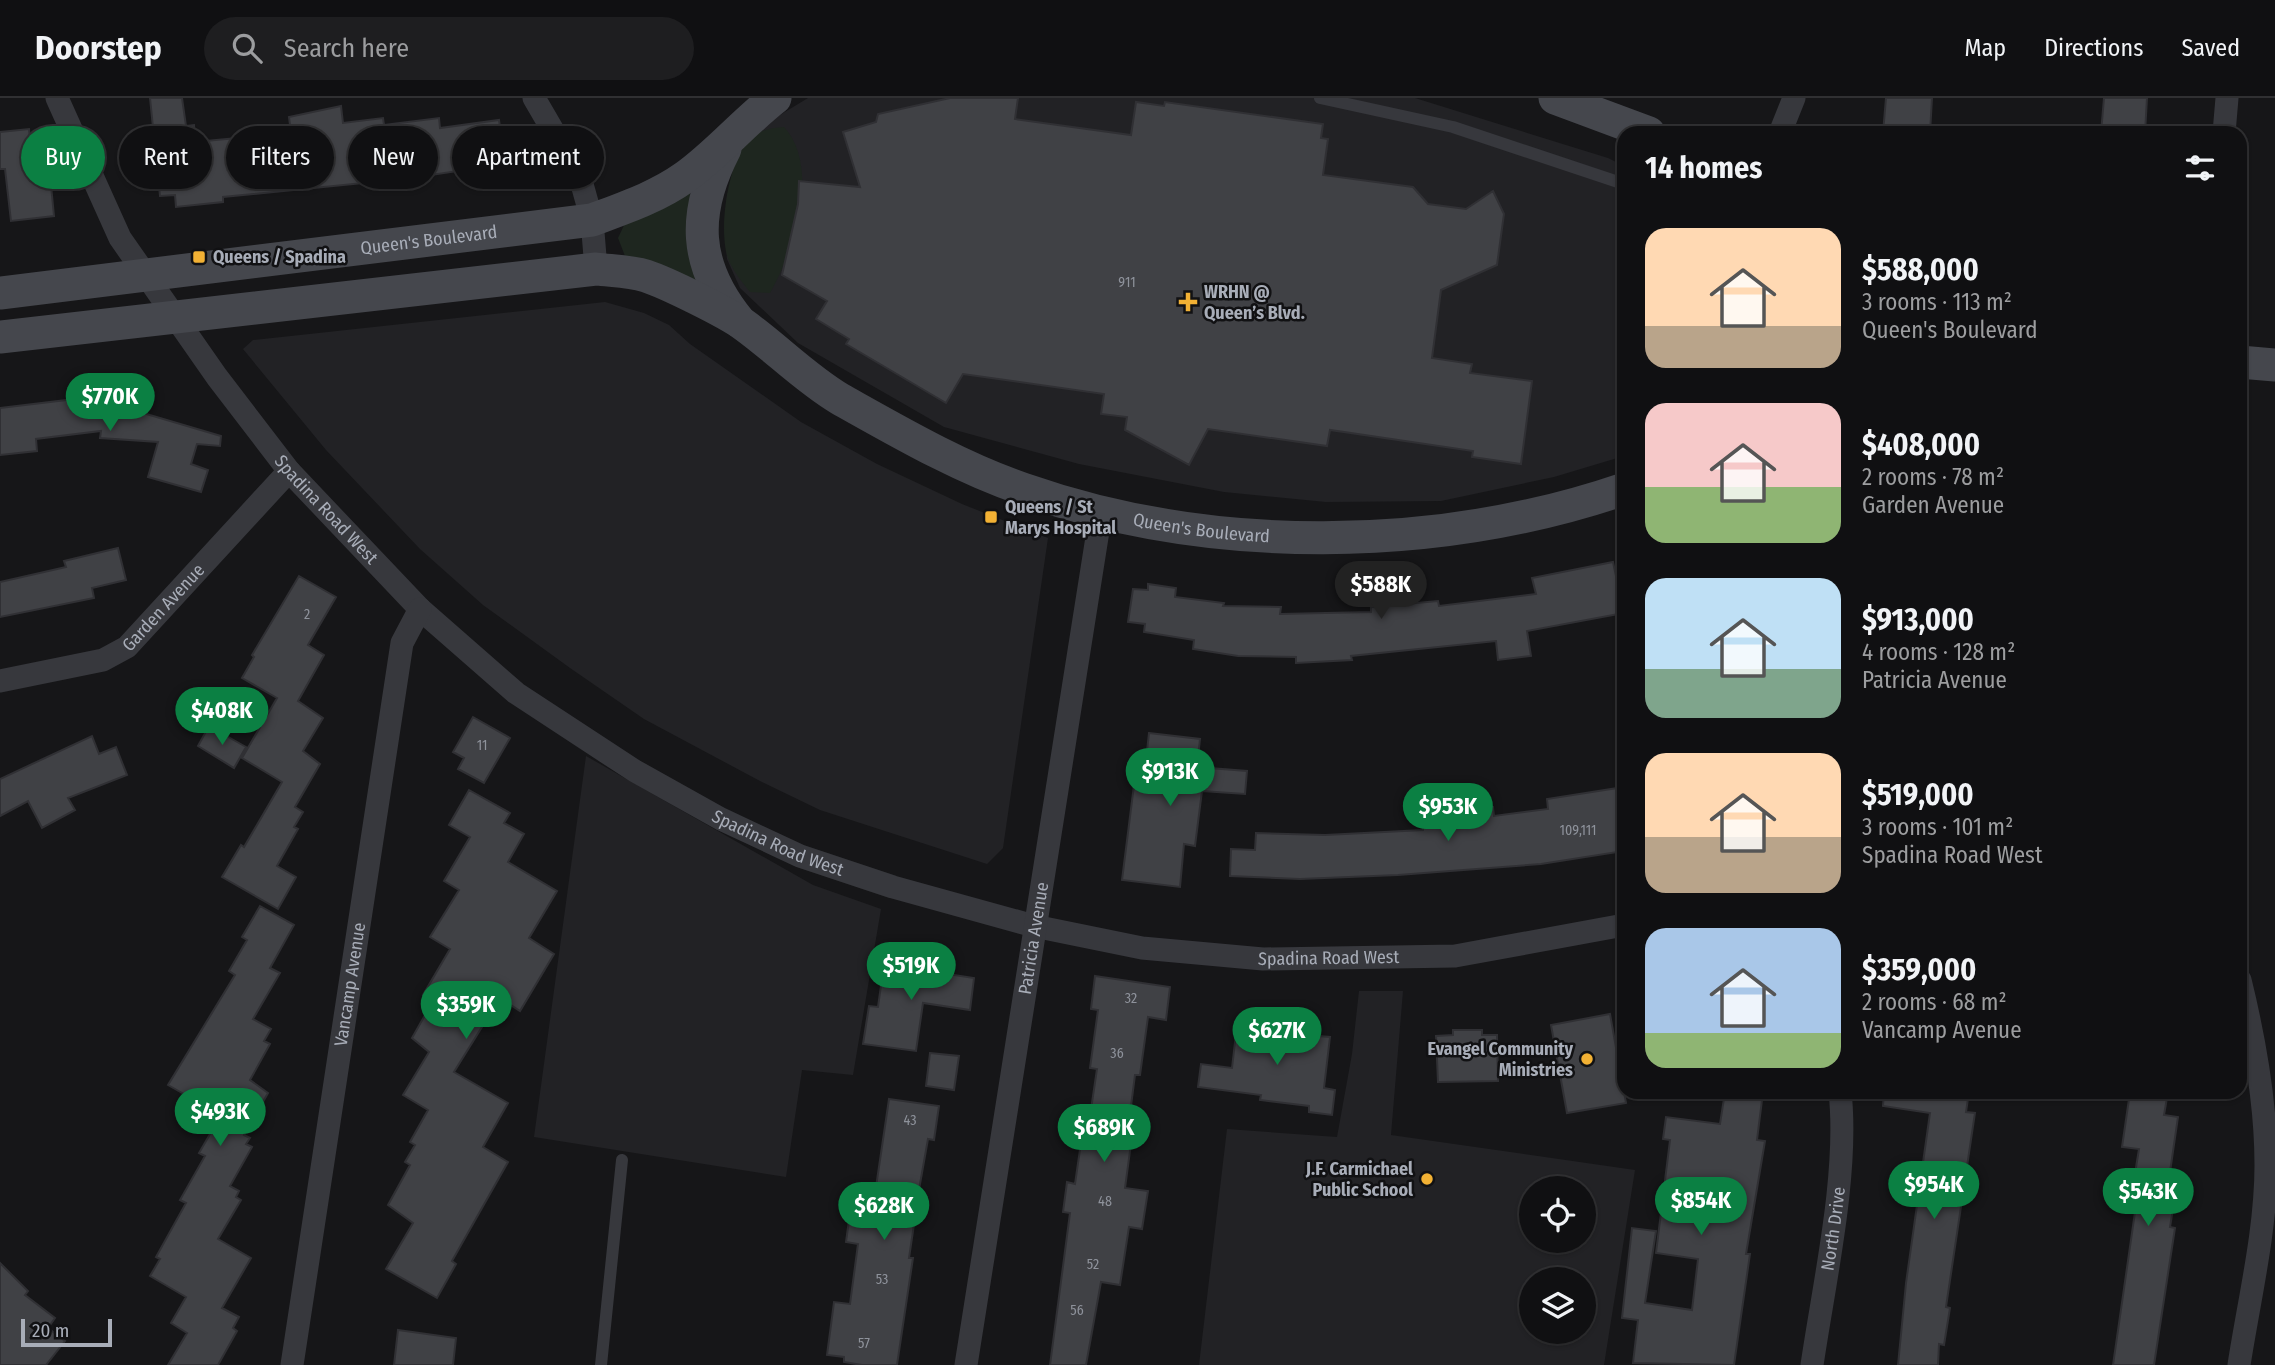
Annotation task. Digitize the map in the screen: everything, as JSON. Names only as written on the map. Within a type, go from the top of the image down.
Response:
[{"type":"street","name":"Spadina Road West","points":[[57,98],[120,238],[289,471],[420,609],[516,693],[635,771],[722,819],[800,856],[892,887],[1034,926],[1142,948],[1262,958],[1455,956],[1617,926]]},
{"type":"street","points":[[534,98],[580,177],[592,220],[596,269]]},
{"type":"street","name":"Queen's Boulevard","points":[[0,293],[592,220],[639,203],[686,177],[744,121],[775,98]]},
{"type":"street","points":[[1555,98],[1630,126]]},
{"type":"street","points":[[1783,126],[1794,98]]},
{"type":"street","points":[[2225,126],[2227,98]]},
{"type":"street","name":"Queen's Boulevard","points":[[741,323],[726,304],[706,266],[700,226],[706,188],[724,150],[744,121]]},
{"type":"street","name":"Queen's Boulevard","points":[[0,337],[596,269],[645,276],[741,323],[837,397],[941,454],[1022,489],[1101,512],[1206,531],[1274,537],[1364,536],[1465,526],[1559,510],[1617,491]]},
{"type":"street","points":[[2247,363],[2275,365]]},
{"type":"street","name":"Garden Avenue","points":[[0,681],[103,660],[127,647],[289,471]]},
{"type":"street","name":"Patricia Avenue","points":[[966,1365],[1101,512]]},
{"type":"street","name":"Vancamp Avenue","points":[[292,1365],[402,643],[420,609]]},
{"type":"street","points":[[2239,1365],[2270,1165],[2253,1030],[2247,1007]]},
{"type":"street","name":"North Drive","points":[[1812,1365],[1838,1180],[1842,1114],[1840,1099]]},
{"type":"lane","points":[[1320,98],[1453,127],[1617,182]]},
{"type":"lane","points":[[601,1365],[622,1160]]},
{"type":"shaded area","name":"WRHN @ Queen’s Blvd.","points":[[808,98],[1415,98],[1608,158],[1617,162],[1617,458],[1554,477],[1441,501],[1326,502],[1224,492],[1079,464],[944,427],[798,343],[740,288],[727,259],[724,228],[727,195],[748,141],[775,118]]},
{"type":"shaded area","points":[[784,127],[795,144],[801,164],[800,209],[788,255],[770,293],[750,292],[733,269],[726,249],[725,216],[730,180],[735,164],[749,140],[765,130]]},
{"type":"shaded area","points":[[689,178],[696,279],[692,280],[625,256],[618,238],[626,221]]},
{"type":"shaded area","points":[[605,302],[644,313],[669,325],[690,344],[801,422],[877,464],[962,504],[1048,538],[1003,848],[987,864],[820,810],[644,719],[570,668],[483,605],[420,549],[326,450],[243,349],[253,340]]},
{"type":"shaded area","points":[[586,756],[813,885],[881,909],[853,1075],[802,1070],[786,1177],[534,1137]]},
{"type":"shaded area","name":"J.F. Carmichael Public School","points":[[1359,991],[1403,991],[1391,1135],[1635,1170],[1604,1365],[1199,1365],[1227,1129],[1337,1137],[1352,1054]]},
{"type":"building","points":[[150,98],[182,98],[186,126],[153,126]]},
{"type":"building","name":"WRHN @ Queen’s Blvd.","points":[[950,98],[1018,98],[1015,119],[1131,135],[1136,102],[1164,106],[1165,102],[1323,124],[1321,138],[1328,139],[1323,175],[1413,187],[1428,204],[1466,209],[1493,191],[1504,214],[1497,265],[1441,290],[1432,358],[1472,364],[1470,373],[1532,381],[1521,464],[1472,457],[1473,451],[1330,430],[1327,446],[1208,429],[1189,465],[1125,430],[1127,417],[1101,414],[1104,394],[963,374],[946,403],[846,344],[849,339],[816,319],[827,301],[782,275],[798,204],[799,181],[860,187],[843,132],[876,122],[878,114]]},
{"type":"building","points":[[1886,98],[1932,98],[1930,126],[1884,126]]},
{"type":"building","points":[[2104,98],[2147,98],[2145,126],[2102,126]]},
{"type":"building","points":[[341,106],[343,123],[383,118],[384,125],[439,118],[440,128],[452,126],[452,172],[438,174],[438,126],[348,126],[348,184],[334,186],[334,126],[290,126],[289,117]]},
{"type":"building","points":[[499,120],[500,126],[455,126]]},
{"type":"building","points":[[21,130],[21,189],[51,189],[54,216],[11,221],[5,169],[0,169],[0,132]]},
{"type":"building","points":[[226,139],[226,189],[303,189],[223,197],[223,202],[176,207],[175,195],[160,196],[159,189],[212,189],[212,140]]},
{"type":"building","points":[[125,393],[124,401],[144,403],[143,413],[221,436],[220,446],[197,444],[191,464],[208,470],[201,492],[148,477],[158,442],[100,438],[101,431],[36,439],[37,451],[0,455],[0,408]]},
{"type":"building","points":[[118,548],[126,580],[92,588],[94,598],[0,617],[0,582],[66,567],[64,561]]},
{"type":"building","points":[[1613,562],[1617,581],[1617,614],[1527,631],[1531,656],[1498,660],[1496,641],[1351,656],[1352,660],[1296,663],[1296,657],[1238,656],[1193,649],[1194,640],[1144,632],[1145,624],[1128,622],[1133,589],[1148,590],[1148,584],[1176,588],[1175,597],[1224,603],[1223,606],[1281,607],[1280,614],[1371,612],[1371,607],[1438,601],[1439,606],[1536,594],[1532,578]]},
{"type":"building","points":[[299,576],[336,597],[308,645],[324,655],[298,701],[323,718],[303,751],[320,764],[295,807],[303,812],[294,827],[298,829],[277,866],[296,877],[278,909],[222,877],[241,845],[244,847],[282,782],[242,758],[277,698],[242,678],[254,657],[252,655]]},
{"type":"building","points":[[473,717],[510,738],[484,783],[458,769],[464,758],[453,752]]},
{"type":"building","points":[[209,726],[246,747],[234,768],[198,746]]},
{"type":"building","points":[[1149,733],[1200,739],[1197,767],[1247,771],[1245,794],[1202,791],[1195,846],[1184,844],[1180,887],[1122,880],[1134,785],[1143,787]]},
{"type":"building","points":[[92,736],[99,754],[116,747],[127,775],[68,798],[75,810],[42,828],[28,801],[0,816],[0,779]]},
{"type":"building","points":[[1617,788],[1617,852],[1541,864],[1398,875],[1300,879],[1230,876],[1231,849],[1255,850],[1256,833],[1325,835],[1423,830],[1423,827],[1453,824],[1452,810],[1493,807],[1494,816],[1548,809],[1547,799]]},
{"type":"building","points":[[469,790],[510,813],[504,823],[524,834],[508,862],[557,891],[529,938],[554,954],[520,1011],[500,998],[454,1072],[508,1103],[483,1147],[508,1162],[452,1261],[456,1264],[437,1298],[386,1269],[413,1223],[388,1205],[410,1165],[405,1162],[415,1145],[410,1142],[428,1110],[403,1095],[429,1052],[412,1038],[433,1001],[423,995],[450,949],[430,937],[459,890],[444,881],[470,837],[449,825]]},
{"type":"building","points":[[260,906],[294,925],[270,968],[280,973],[253,1019],[271,1029],[264,1041],[270,1044],[250,1080],[268,1093],[244,1135],[250,1138],[246,1144],[252,1147],[230,1186],[239,1191],[236,1197],[241,1200],[218,1239],[251,1258],[222,1308],[239,1317],[233,1328],[237,1331],[218,1365],[168,1365],[187,1333],[171,1323],[186,1297],[150,1276],[160,1259],[156,1257],[186,1203],[180,1200],[205,1156],[199,1153],[221,1115],[168,1085],[235,975],[229,971],[247,940],[242,937]]},
{"type":"building","points":[[885,957],[929,963],[928,971],[974,978],[970,1010],[923,1003],[916,1051],[863,1044],[869,1006],[878,1007]]},
{"type":"building","points":[[1095,976],[1170,987],[1166,1020],[1148,1017],[1140,1075],[1135,1075],[1128,1129],[1133,1129],[1125,1188],[1148,1191],[1142,1229],[1129,1227],[1120,1285],[1101,1282],[1086,1365],[1050,1365],[1070,1213],[1063,1212],[1067,1182],[1075,1184],[1084,1122],[1089,1123],[1097,1069],[1090,1068],[1098,1010],[1091,1009]]},
{"type":"building","name":"Evangel Community Ministries","points":[[1610,1014],[1617,1053],[1617,1099],[1625,1099],[1626,1103],[1567,1113],[1551,1025]]},
{"type":"building","points":[[1256,1021],[1320,1029],[1319,1036],[1330,1037],[1324,1088],[1335,1090],[1332,1115],[1309,1112],[1309,1106],[1260,1100],[1261,1095],[1198,1087],[1201,1064],[1232,1068],[1237,1025],[1255,1028]]},
{"type":"building","points":[[1453,1030],[1482,1030],[1482,1035],[1497,1035],[1498,1081],[1438,1082],[1436,1036],[1453,1035]]},
{"type":"building","points":[[930,1053],[959,1056],[954,1090],[926,1086]]},
{"type":"building","points":[[889,1099],[939,1106],[934,1140],[928,1139],[920,1184],[909,1258],[913,1258],[897,1365],[862,1365],[844,1362],[844,1357],[827,1355],[834,1302],[850,1304],[858,1244],[846,1242],[853,1191],[875,1194]]},
{"type":"building","points":[[1724,1099],[1762,1099],[1757,1140],[1765,1141],[1746,1254],[1750,1254],[1734,1365],[1633,1363],[1638,1320],[1622,1318],[1632,1228],[1656,1231],[1645,1303],[1692,1310],[1698,1259],[1656,1253],[1670,1140],[1663,1139],[1666,1117],[1720,1124]]},
{"type":"building","points":[[1884,1099],[1968,1099],[1966,1112],[1975,1113],[1946,1307],[1950,1308],[1944,1345],[1939,1344],[1938,1365],[1898,1365],[1906,1283],[1930,1113],[1883,1106]]},
{"type":"building","points":[[2129,1099],[2167,1099],[2164,1115],[2178,1117],[2170,1172],[2179,1173],[2170,1227],[2175,1228],[2154,1365],[2113,1365],[2136,1205],[2130,1204],[2139,1149],[2122,1147]]},
{"type":"building","points":[[0,1263],[28,1291],[25,1295],[55,1318],[48,1328],[65,1341],[46,1365],[0,1365]]},
{"type":"building","points":[[398,1330],[456,1338],[453,1365],[394,1365]]},
{"type":"place","name":"Queens / Spadina","points":[[199,257]]},
{"type":"place","name":"WRHN @ Queen’s Blvd.","points":[[1188,302]]},
{"type":"place","name":"Queens / St Marys Hospital","points":[[991,517]]},
{"type":"place","name":"Evangel Community Ministries","points":[[1587,1059]]},
{"type":"place","name":"J.F. Carmichael Public School","points":[[1427,1179]]}]
